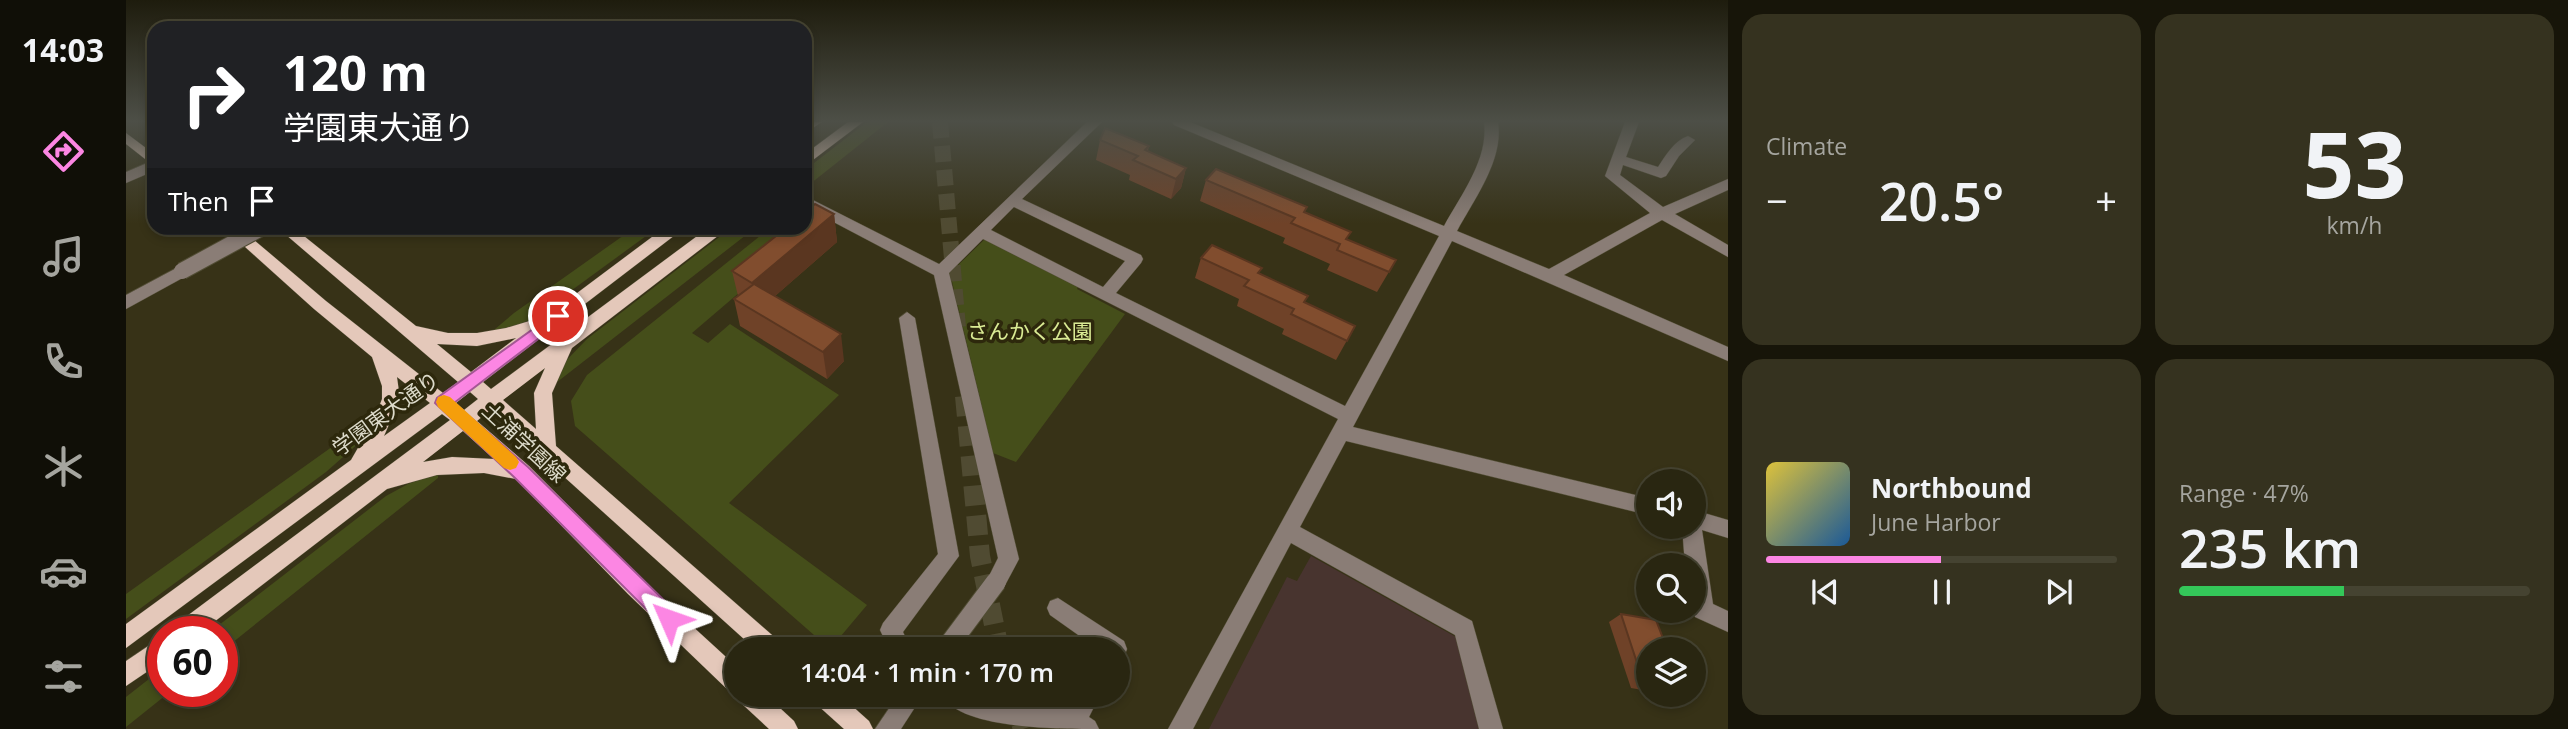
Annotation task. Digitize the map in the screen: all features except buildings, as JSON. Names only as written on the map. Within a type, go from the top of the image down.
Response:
[{"type":"main road","name":"土浦学園線","points":[[239,235],[443,403],[522,472],[635,587],[724,671]]},
{"type":"main road","name":"土浦学園線","points":[[294,235],[471,382],[757,637]]},
{"type":"main road","name":"学園東大通り","points":[[126,637],[665,235]]},
{"type":"main road","points":[[204,616],[489,398],[709,235]]},
{"type":"main road","points":[[410,330],[448,341],[483,341],[514,333],[558,316]]},
{"type":"main road","points":[[547,450],[542,393],[551,369],[568,340]]},
{"type":"main road","points":[[354,468],[383,422],[392,391],[391,377],[372,347]]},
{"type":"main road","points":[[372,487],[453,463],[493,466],[522,472]]},
{"type":"main road","points":[[126,675],[147,659]]},
{"type":"main road","points":[[762,707],[786,729]]},
{"type":"main road","points":[[836,707],[861,729]]},
{"type":"street","points":[[941,272],[1059,156]]},
{"type":"street","points":[[1261,156],[1728,354]]},
{"type":"street","points":[[1180,729],[1488,156]]},
{"type":"street","points":[[1620,156],[1612,177],[1662,214],[1728,252]]},
{"type":"street","points":[[1619,159],[1661,173],[1672,156]]},
{"type":"street","points":[[126,178],[147,167]]},
{"type":"street","points":[[1549,276],[1662,214],[1728,184]]},
{"type":"street","points":[[1012,200],[1135,259],[1105,295]]},
{"type":"street","points":[[812,205],[941,272],[1009,559],[996,582],[955,637]]},
{"type":"street","points":[[982,232],[1346,424],[1636,504]]},
{"type":"street","points":[[126,303],[248,235]]},
{"type":"street","points":[[894,637],[891,630],[949,556],[907,318]]},
{"type":"street","points":[[1706,523],[1728,529]]},
{"type":"street","points":[[1286,530],[1464,628],[1492,729]]},
{"type":"street","points":[[1693,539],[1703,610],[1728,622]]},
{"type":"street","points":[[1058,608],[1099,637]]},
{"type":"street","points":[[887,729],[903,707]]},
{"type":"street","points":[[968,707],[991,717],[1081,724],[1086,707]]},
{"type":"shaded area","points":[[1311,556],[1456,637],[1482,729],[1209,729],[1287,577],[1297,581]]},
{"type":"green space","points":[[823,156],[845,156],[812,182],[812,165]]},
{"type":"green space","points":[[812,208],[828,217],[812,231]]},
{"type":"green space","points":[[624,235],[647,235],[531,320],[488,335],[514,313]]},
{"type":"green space","points":[[722,235],[746,235],[552,386],[560,367],[587,339]]},
{"type":"green space","points":[[761,235],[807,235],[692,333],[708,343],[730,324],[839,395],[729,503],[867,605],[840,637],[816,637],[575,426],[571,401],[587,375]]},
{"type":"green space","name":"さんかく公園","points":[[986,238],[1079,284],[1077,289],[1125,314],[1016,462],[993,453],[950,273]]},
{"type":"green space","points":[[378,414],[360,442],[326,472],[126,619],[126,594]]},
{"type":"green space","points":[[438,473],[438,478],[238,638],[238,616],[231,616],[386,496]]},
{"type":"green space","points":[[147,681],[147,707],[151,707],[126,727],[126,697]]},
{"type":"tunnel","points":[[943,156],[958,327]]},
{"type":"tunnel","points":[[965,396],[980,556],[997,637]]},
{"type":"tunnel","points":[[1016,707],[1023,729]]},
{"type":"slow traffic","points":[[444,402],[510,462]]},
{"type":"route","points":[[558,316],[443,403],[522,472],[669,619]]}]
